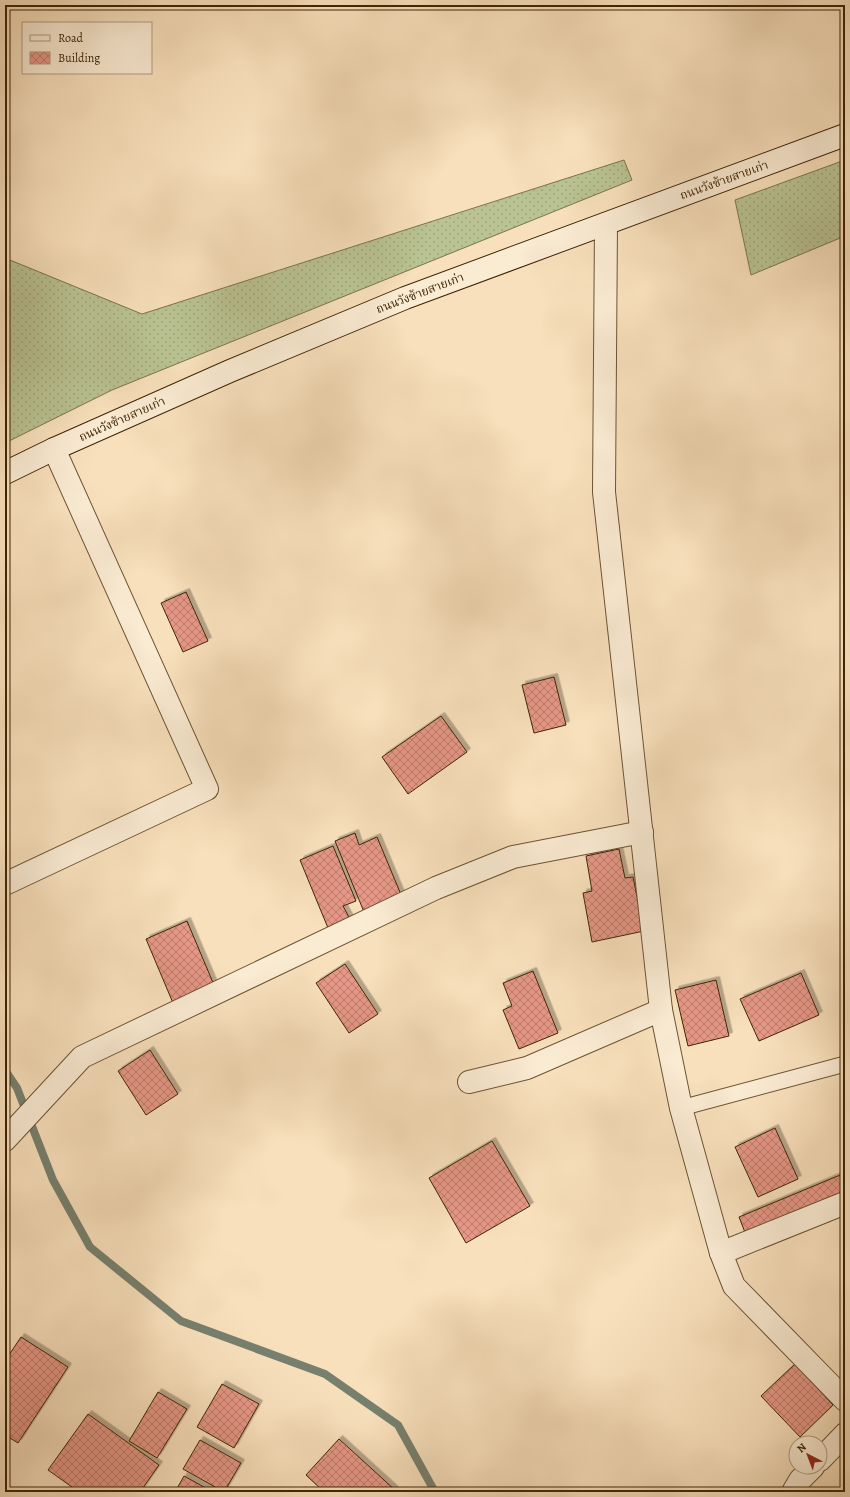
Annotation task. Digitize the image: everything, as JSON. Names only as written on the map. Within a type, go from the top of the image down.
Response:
[{"type":"street","name":"ถนนวังซ้ายสายเก่า","points":[[5,473],[54,449],[230,371],[405,298],[845,135]]},
{"type":"street","points":[[606,224],[604,492],[662,1010],[681,1108],[721,1253],[734,1286],[845,1400]]},
{"type":"street","points":[[5,884],[207,789],[54,449]]},
{"type":"street","points":[[10,1135],[82,1057],[436,888],[513,857],[642,832]]},
{"type":"street","points":[[469,1082],[527,1068],[662,1010]]},
{"type":"street","points":[[721,1253],[845,1203]]},
{"type":"street","points":[[828,1452],[845,1434]]},
{"type":"street","points":[[793,1492],[800,1480],[805,1475]]},
{"type":"lane","points":[[681,1108],[845,1064]]},
{"type":"green space","points":[[624,160],[632,180],[112,390],[5,443],[5,258],[142,314]]},
{"type":"green space","points":[[845,160],[845,236],[751,275],[735,200]]},
{"type":"building","points":[[186,592],[208,641],[183,652],[161,603]]},
{"type":"building","points":[[554,677],[566,725],[534,733],[522,685]]},
{"type":"building","points":[[441,716],[467,752],[408,794],[382,757]]},
{"type":"building","points":[[355,833],[359,845],[377,837],[402,897],[364,912],[335,841]]},
{"type":"building","points":[[333,846],[356,901],[343,906],[350,919],[328,928],[300,860]]},
{"type":"building","points":[[619,849],[625,878],[633,877],[644,931],[592,942],[583,893],[592,891],[586,856]]},
{"type":"building","points":[[187,921],[214,985],[173,1003],[146,939]]},
{"type":"building","points":[[345,964],[378,1014],[349,1033],[316,983]]},
{"type":"building","points":[[533,971],[558,1033],[519,1049],[503,1010],[512,1006],[503,983]]},
{"type":"building","points":[[801,973],[819,1015],[759,1041],[740,999]]},
{"type":"building","points":[[716,980],[729,1036],[688,1046],[675,990]]},
{"type":"building","points":[[150,1050],[178,1094],[146,1115],[118,1071]]},
{"type":"building","points":[[775,1128],[798,1179],[758,1197],[735,1147]]},
{"type":"building","points":[[492,1141],[530,1206],[466,1243],[429,1178]]},
{"type":"building","points":[[845,1173],[845,1194],[746,1235],[739,1217]]},
{"type":"building","points":[[21,1337],[68,1367],[18,1443],[5,1435],[5,1361]]},
{"type":"building","points":[[795,1364],[833,1405],[802,1435],[798,1435],[761,1396]]},
{"type":"building","points":[[222,1384],[259,1404],[234,1448],[197,1427]]},
{"type":"building","points":[[158,1392],[187,1409],[157,1458],[129,1441]]},
{"type":"building","points":[[88,1414],[159,1465],[140,1492],[79,1492],[48,1470]]},
{"type":"building","points":[[339,1439],[395,1490],[393,1492],[324,1492],[306,1475]]},
{"type":"building","points":[[200,1440],[241,1463],[224,1492],[183,1469]]},
{"type":"building","points":[[184,1476],[213,1492],[175,1492]]},
{"type":"waterway","points":[[5,1070],[17,1088],[53,1180],[90,1247],[181,1321],[325,1374],[398,1425],[435,1492]]}]
